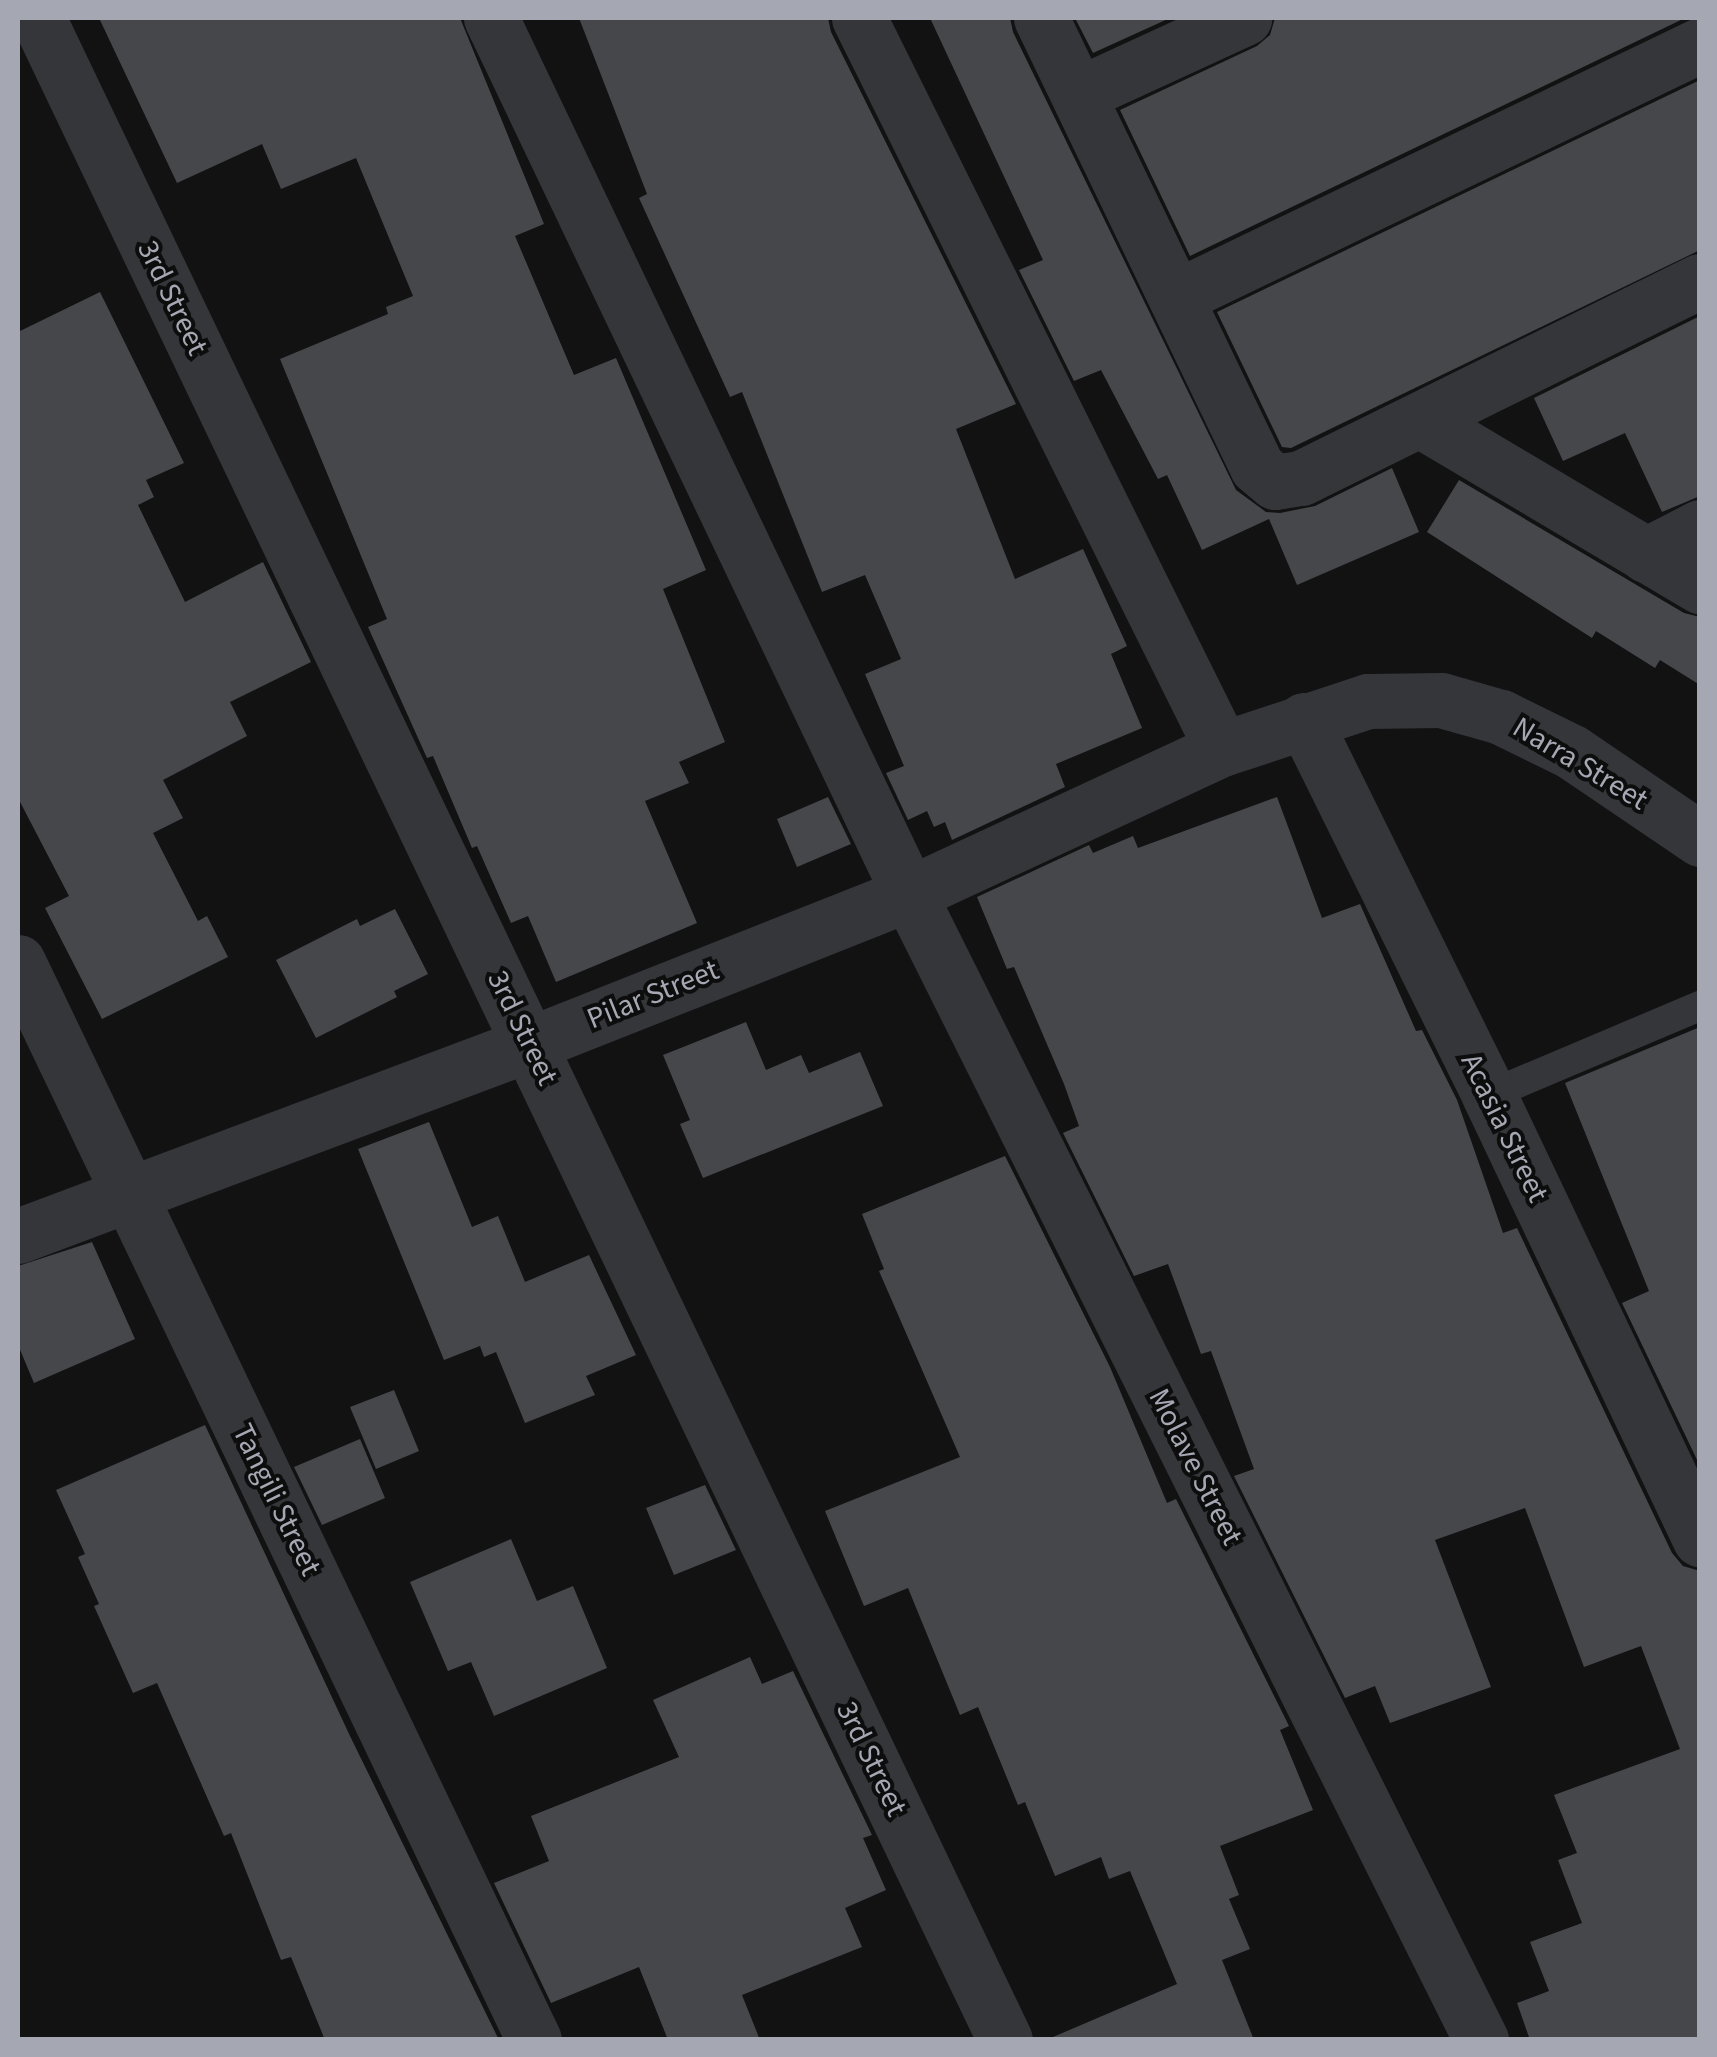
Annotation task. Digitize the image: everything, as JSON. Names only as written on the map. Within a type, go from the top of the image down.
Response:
[{"type":"street","name":"3rd Street","points":[[38,18],[1005,2040]]},
{"type":"street","name":"Molave Street","points":[[491,18],[909,894],[1481,2040]]},
{"type":"street","points":[[859,18],[1222,749]]},
{"type":"street","points":[[1041,18],[1257,467],[1275,482],[1301,478],[1700,282]]},
{"type":"street","points":[[1078,94],[1244,18]]},
{"type":"street","points":[[1176,297],[1700,45]]},
{"type":"street","points":[[1420,420],[1700,586]]},
{"type":"street","points":[[1646,554],[1700,527]]},
{"type":"street","name":"Narra Street","points":[[1222,749],[1368,701],[1441,700],[1501,717],[1572,752],[1700,840]]},
{"type":"street","name":"Acasia Street","points":[[1304,720],[1489,1095],[1700,1540]]},
{"type":"street","name":"Pilar Street","points":[[18,1236],[530,1044],[909,894],[1222,749]]},
{"type":"street","name":"Tangili Street","points":[[18,962],[534,2040]]},
{"type":"lane","points":[[1489,1095],[1700,1006]]},
{"type":"building","points":[[99,18],[460,18],[544,224],[515,236],[574,375],[616,358],[706,570],[663,589],[725,742],[679,762],[689,783],[645,801],[697,923],[556,982],[528,916],[511,923],[477,846],[472,848],[433,756],[427,758],[368,627],[387,619],[280,359],[388,314],[386,307],[413,296],[356,158],[281,189],[262,144],[177,183]]},
{"type":"building","points":[[579,18],[828,18],[831,32],[1016,404],[956,429],[1015,579],[1083,549],[1127,646],[1111,654],[1142,728],[1056,764],[1065,787],[952,840],[945,822],[934,827],[927,811],[908,820],[886,773],[904,766],[865,674],[901,659],[865,575],[822,592],[742,392],[730,397],[639,198],[647,194]]},
{"type":"building","points":[[930,18],[1010,18],[1013,32],[1236,490],[1266,512],[1280,513],[1315,506],[1392,468],[1419,532],[1297,585],[1269,519],[1202,550],[1167,475],[1158,479],[1101,370],[1074,381],[1019,270],[1043,260]]},
{"type":"building","points":[[1075,18],[1170,18],[1093,53]]},
{"type":"building","points":[[1275,18],[1685,18],[1190,256],[1120,110],[1257,46],[1270,35]]},
{"type":"building","points":[[1700,80],[1700,250],[1291,448],[1282,447],[1217,312]]},
{"type":"building","points":[[100,292],[184,463],[146,480],[154,497],[138,505],[185,602],[263,562],[311,662],[230,702],[247,736],[163,780],[183,818],[153,833],[198,921],[207,916],[228,957],[102,1019],[45,908],[69,896],[18,798],[18,332]]},
{"type":"building","points":[[1700,316],[1700,496],[1662,512],[1625,433],[1563,461],[1534,398]]},
{"type":"building","points":[[1459,480],[1684,613],[1700,617],[1700,685],[1660,660],[1655,668],[1596,631],[1592,638],[1427,532]]},
{"type":"building","points":[[828,797],[851,844],[797,867],[777,819]]},
{"type":"building","points":[[1277,797],[1322,918],[1360,904],[1416,1031],[1422,1030],[1457,1100],[1503,1233],[1517,1228],[1672,1553],[1683,1566],[1700,1571],[1700,2040],[1530,2040],[1517,2003],[1549,1991],[1530,1942],[1582,1923],[1558,1860],[1577,1853],[1554,1795],[1680,1749],[1641,1646],[1584,1667],[1525,1508],[1435,1540],[1491,1687],[1390,1723],[1375,1686],[1345,1698],[1234,1476],[1254,1469],[1211,1351],[1201,1354],[1168,1264],[1134,1276],[1063,1133],[1079,1126],[1064,1084],[1014,967],[1007,969],[977,897],[1089,845],[1093,853],[1133,836],[1138,848]]},
{"type":"building","points":[[395,909],[428,974],[394,991],[397,997],[316,1038],[276,960],[357,919],[360,926]]},
{"type":"building","points":[[746,1022],[766,1070],[801,1055],[809,1073],[860,1052],[883,1106],[703,1178],[680,1124],[690,1120],[663,1055]]},
{"type":"building","points":[[1700,1027],[1700,1466],[1622,1303],[1649,1291],[1565,1083]]},
{"type":"building","points":[[429,1122],[472,1227],[498,1216],[525,1282],[589,1255],[636,1355],[586,1376],[595,1395],[525,1423],[496,1352],[484,1357],[480,1346],[444,1360],[358,1149]]},
{"type":"building","points":[[1005,1156],[1110,1367],[1167,1503],[1176,1499],[1289,1726],[1280,1730],[1313,1810],[1220,1846],[1239,1895],[1229,1899],[1250,1949],[1222,1960],[1254,2040],[1046,2040],[1177,1984],[1130,1871],[1109,1879],[1101,1857],[1055,1876],[1025,1802],[1018,1805],[978,1707],[960,1715],[908,1588],[864,1606],[825,1511],[960,1457],[879,1271],[884,1269],[862,1214]]},
{"type":"building","points":[[92,1242],[135,1339],[34,1383],[18,1345],[18,1266]]},
{"type":"building","points":[[394,1390],[419,1451],[376,1469],[350,1407]]},
{"type":"building","points":[[205,1425],[350,1736],[499,2040],[325,2040],[291,1957],[281,1960],[231,1833],[224,1836],[157,1683],[133,1693],[94,1606],[99,1604],[78,1557],[85,1554],[56,1490]]},
{"type":"building","points":[[360,1439],[385,1498],[322,1525],[294,1467]]},
{"type":"building","points":[[705,1485],[736,1550],[674,1575],[646,1508]]},
{"type":"building","points":[[511,1539],[537,1601],[573,1586],[607,1668],[494,1716],[471,1662],[448,1671],[410,1582]]},
{"type":"building","points":[[750,1657],[762,1684],[793,1671],[872,1835],[863,1838],[886,1890],[845,1908],[862,1947],[742,1995],[760,2040],[668,2040],[639,1967],[551,2003],[494,1883],[549,1861],[531,1816],[679,1757],[653,1700]]}]
